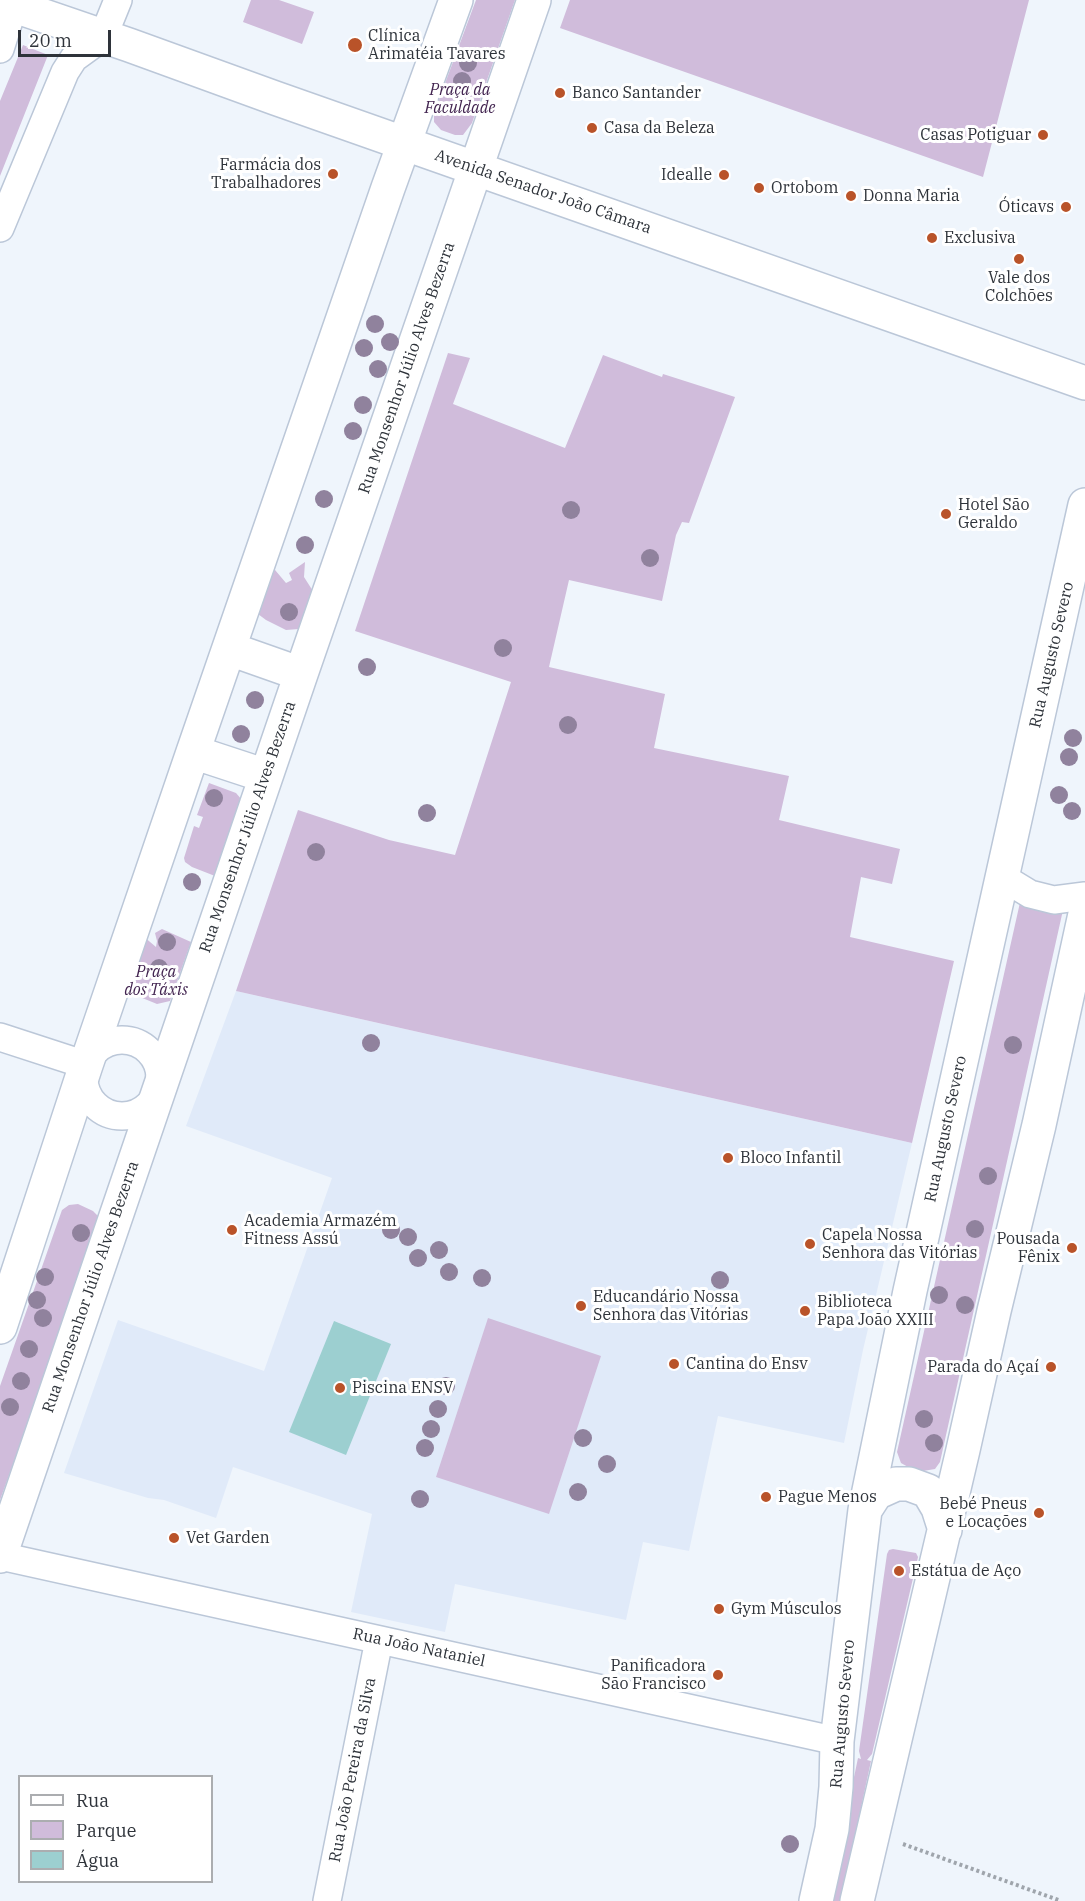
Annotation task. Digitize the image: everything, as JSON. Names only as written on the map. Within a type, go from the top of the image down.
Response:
[{"type":"main road","points":[[0,1327],[86,1065],[193,752],[456,0]]},
{"type":"main road","name":"Rua Monsenhor Júlio Alves Bezerra","points":[[0,1556],[158,1090],[534,0]]},
{"type":"main road","name":"Avenida Senador João Câmara","points":[[7,3],[1085,383]]},
{"type":"main road","name":"Rua Augusto Severo","points":[[816,1901],[832,1829],[837,1741],[865,1510],[910,1291],[1085,505]]},
{"type":"main road","points":[[230,649],[301,674]]},
{"type":"main road","points":[[193,752],[266,776]]},
{"type":"main road","points":[[856,1901],[945,1530],[1001,1278],[1039,1125],[1085,914]]},
{"type":"main road","points":[[876,1458],[894,1472],[922,1481],[945,1479],[958,1472]]},
{"type":"main road","points":[[865,1510],[876,1493],[896,1484],[909,1484],[928,1491],[938,1508],[945,1530]]},
{"type":"street","points":[[0,228],[65,72],[74,58],[103,37],[118,0]]},
{"type":"street","points":[[0,49],[7,3]]},
{"type":"street","points":[[1002,877],[1030,894],[1054,900],[1085,896]]},
{"type":"street","points":[[0,1036],[86,1065]]},
{"type":"street","points":[[130,1041],[142,1046],[151,1054],[160,1078],[158,1090],[146,1108],[136,1113],[114,1115],[95,1106],[89,1097],[85,1087],[86,1065],[98,1048],[108,1042],[130,1041]]},
{"type":"street","name":"Rua João Nataniel","points":[[0,1556],[837,1741]]},
{"type":"street","name":"Rua João Pereira da Silva","points":[[327,1901],[379,1640]]},
{"type":"path","points":[[872,1832],[1061,1901]]},
{"type":"shaded area","name":"Educandário Nossa Senhora das Vitórias","points":[[236,991],[912,1143],[863,1350],[844,1443],[718,1416],[689,1551],[643,1542],[626,1620],[455,1584],[445,1632],[351,1612],[372,1514],[233,1467],[216,1518],[164,1500],[148,1498],[64,1473],[118,1320],[264,1371],[332,1178],[186,1126]]},
{"type":"green space","points":[[251,0],[279,0],[314,12],[302,44],[243,22]]},
{"type":"green space","name":"Praça da Faculdade","points":[[476,0],[515,0],[472,123],[463,135],[455,135],[441,130],[434,122],[434,113]]},
{"type":"green space","points":[[570,0],[1029,0],[983,177],[560,28]]},
{"type":"green space","points":[[23,45],[48,55],[0,176],[0,101]]},
{"type":"green space","points":[[448,353],[470,358],[453,404],[565,448],[603,355],[662,377],[663,374],[735,397],[689,523],[682,522],[676,535],[662,601],[569,580],[549,667],[665,694],[654,748],[789,776],[779,820],[900,849],[892,884],[861,877],[850,937],[954,961],[912,1143],[236,991],[298,810],[389,840],[455,855],[511,682],[355,631]]},
{"type":"green space","points":[[305,562],[304,577],[318,599],[304,627],[286,630],[258,614],[270,564],[286,583],[292,580],[289,573]]},
{"type":"green space","points":[[209,783],[236,793],[242,800],[215,876],[192,867],[185,862],[184,858],[194,826],[199,828],[203,817],[197,815]]},
{"type":"green space","points":[[1021,898],[1063,910],[940,1462],[935,1469],[917,1472],[901,1463],[897,1452]]},
{"type":"green space","name":"Praça dos Táxis","points":[[162,929],[191,942],[170,1001],[157,1004],[135,995],[127,986],[135,969],[142,966],[139,960],[143,936],[156,947],[155,933]]},
{"type":"green space","points":[[78,1204],[93,1211],[99,1217],[100,1225],[0,1500],[0,1386],[62,1210],[69,1205]]},
{"type":"green space","points":[[488,1318],[601,1356],[549,1514],[436,1477]]},
{"type":"green space","points":[[893,1549],[916,1553],[918,1557],[872,1754],[867,1760],[871,1761],[841,1901],[828,1901],[858,1758],[861,1759],[859,1751],[887,1554]]},
{"type":"water","name":"Piscina ENSV","points":[[334,1321],[391,1344],[346,1455],[289,1432]]},
{"type":"place","name":"Clínica Arimatéia Tavares","points":[[355,45]]},
{"type":"place","name":"Banco Santander","points":[[560,93]]},
{"type":"place","name":"Casa da Beleza","points":[[592,128]]},
{"type":"place","name":"Casas Potiguar","points":[[1043,135]]},
{"type":"place","name":"Farmácia dos Trabalhadores","points":[[333,174]]},
{"type":"place","name":"Idealle","points":[[724,175]]},
{"type":"place","name":"Ortobom","points":[[759,188]]},
{"type":"place","name":"Donna Maria","points":[[851,196]]},
{"type":"place","name":"Óticavs","points":[[1066,207]]},
{"type":"place","name":"Exclusiva","points":[[932,238]]},
{"type":"place","name":"Vale dos Colchões","points":[[1019,259]]},
{"type":"place","name":"Hotel São Geraldo","points":[[946,514]]},
{"type":"place","name":"Bloco Infantil","points":[[728,1158]]},
{"type":"place","name":"Academia Armazém Fitness Assú","points":[[232,1230]]},
{"type":"place","name":"Capela Nossa Senhora das Vitórias","points":[[810,1244]]},
{"type":"place","name":"Pousada Fênix","points":[[1072,1248]]},
{"type":"place","name":"Educandário Nossa Senhora das Vitórias","points":[[581,1306]]},
{"type":"place","name":"Biblioteca Papa João XXIII","points":[[805,1311]]},
{"type":"place","name":"Cantina do Ensv","points":[[674,1364]]},
{"type":"place","name":"Parada do Açaí","points":[[1051,1367]]},
{"type":"place","name":"Piscina ENSV","points":[[340,1388]]},
{"type":"place","name":"Pague Menos","points":[[766,1497]]},
{"type":"place","name":"Bebé Pneus e Locações","points":[[1039,1513]]},
{"type":"place","name":"Vet Garden","points":[[174,1538]]},
{"type":"place","name":"Estátua de Aço","points":[[899,1571]]},
{"type":"place","name":"Gym Músculos","points":[[719,1609]]},
{"type":"place","name":"Panificadora São Francisco","points":[[718,1675]]}]
